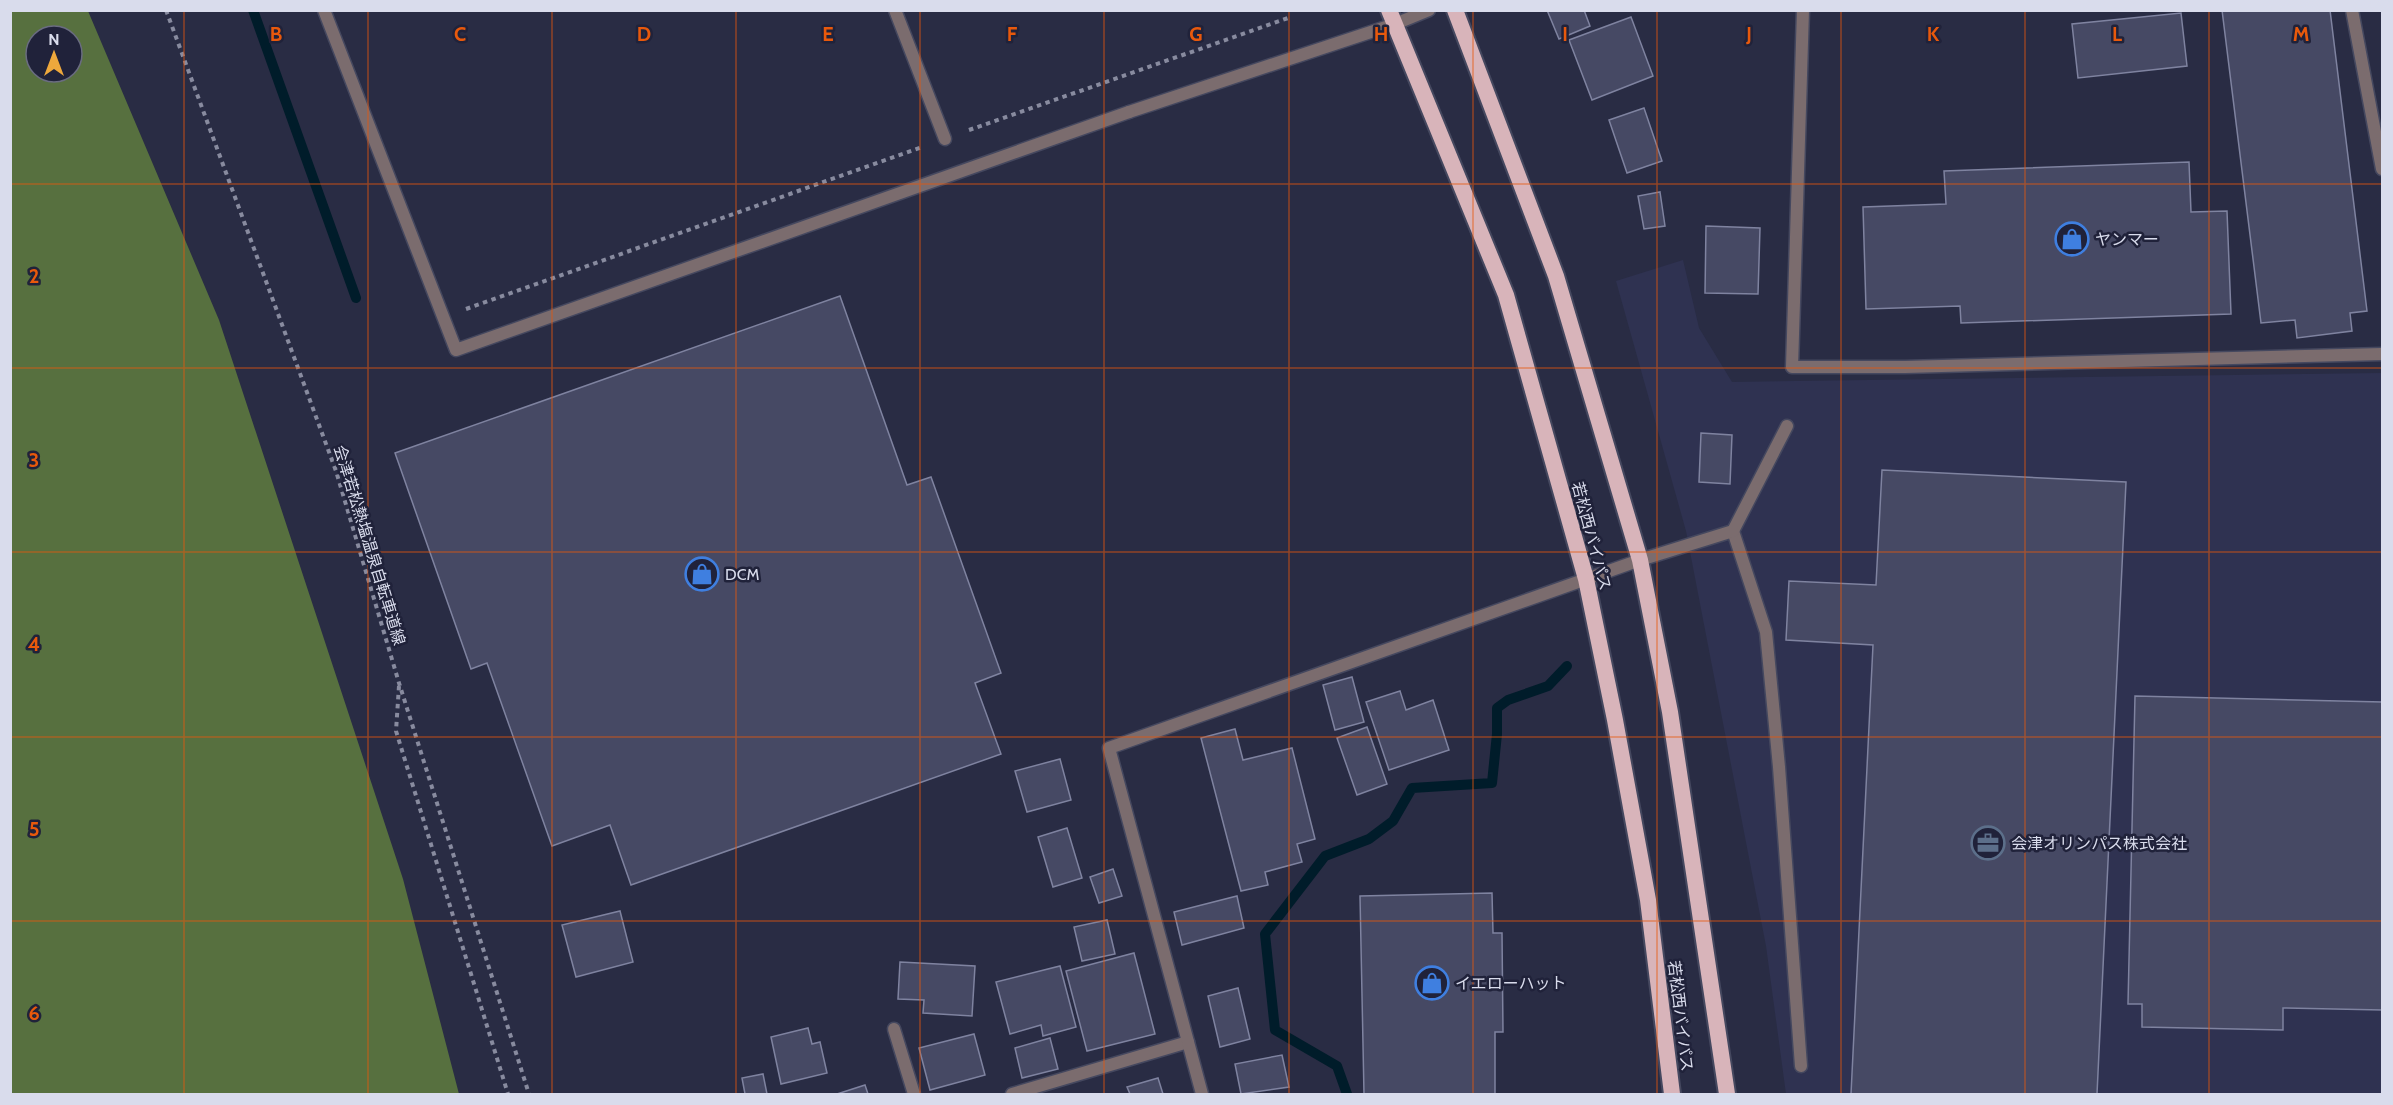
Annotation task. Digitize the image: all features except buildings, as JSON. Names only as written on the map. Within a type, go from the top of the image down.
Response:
[{"type":"highway","name":"若松西バイパス","points":[[1455,10],[1556,276],[1640,560],[1670,712],[1727,1095]]},
{"type":"highway","name":"若松西バイパス","points":[[1392,17],[1506,295],[1586,579],[1648,900],[1672,1095]]},
{"type":"street","points":[[324,10],[456,350],[1392,17],[1429,10]]},
{"type":"street","points":[[895,10],[945,139]]},
{"type":"street","points":[[1803,10],[1792,367],[1905,367],[2382,354]]},
{"type":"street","points":[[2352,10],[2382,169]]},
{"type":"street","points":[[1787,426],[1734,531],[1766,632],[1802,1066]]},
{"type":"street","points":[[1202,1095],[1109,748],[1640,560],[1734,531]]},
{"type":"street","points":[[894,1029],[914,1095]]},
{"type":"street","points":[[1012,1095],[1188,1042]]},
{"type":"path","name":"会津若松熱塩温泉自転車道線","points":[[166,10],[336,471],[399,682],[530,1095]]},
{"type":"path","points":[[443,317],[1291,17]]},
{"type":"path","points":[[399,682],[396,731],[508,1095]]},
{"type":"shaded area","points":[[1683,260],[1699,328],[1732,382],[2382,373],[2382,1094],[1786,1094],[1766,946],[1686,531],[1616,281]]},
{"type":"green space","points":[[10,11],[88,11],[219,320],[403,879],[459,1094],[11,1094]]},
{"type":"waterway","points":[[253,10],[356,298]]},
{"type":"waterway","points":[[1347,1094],[1337,1066],[1275,1030],[1265,934],[1325,856],[1369,839],[1393,821],[1412,788],[1492,783],[1497,708],[1508,700],[1548,686],[1567,666]]},
{"type":"place","name":"ヤンマー","points":[[2072,239]]},
{"type":"place","name":"DCM","points":[[702,574]]},
{"type":"place","name":"会津オリンパス株式会社","points":[[1988,843]]},
{"type":"place","name":"イエローハット","points":[[1432,983]]}]
